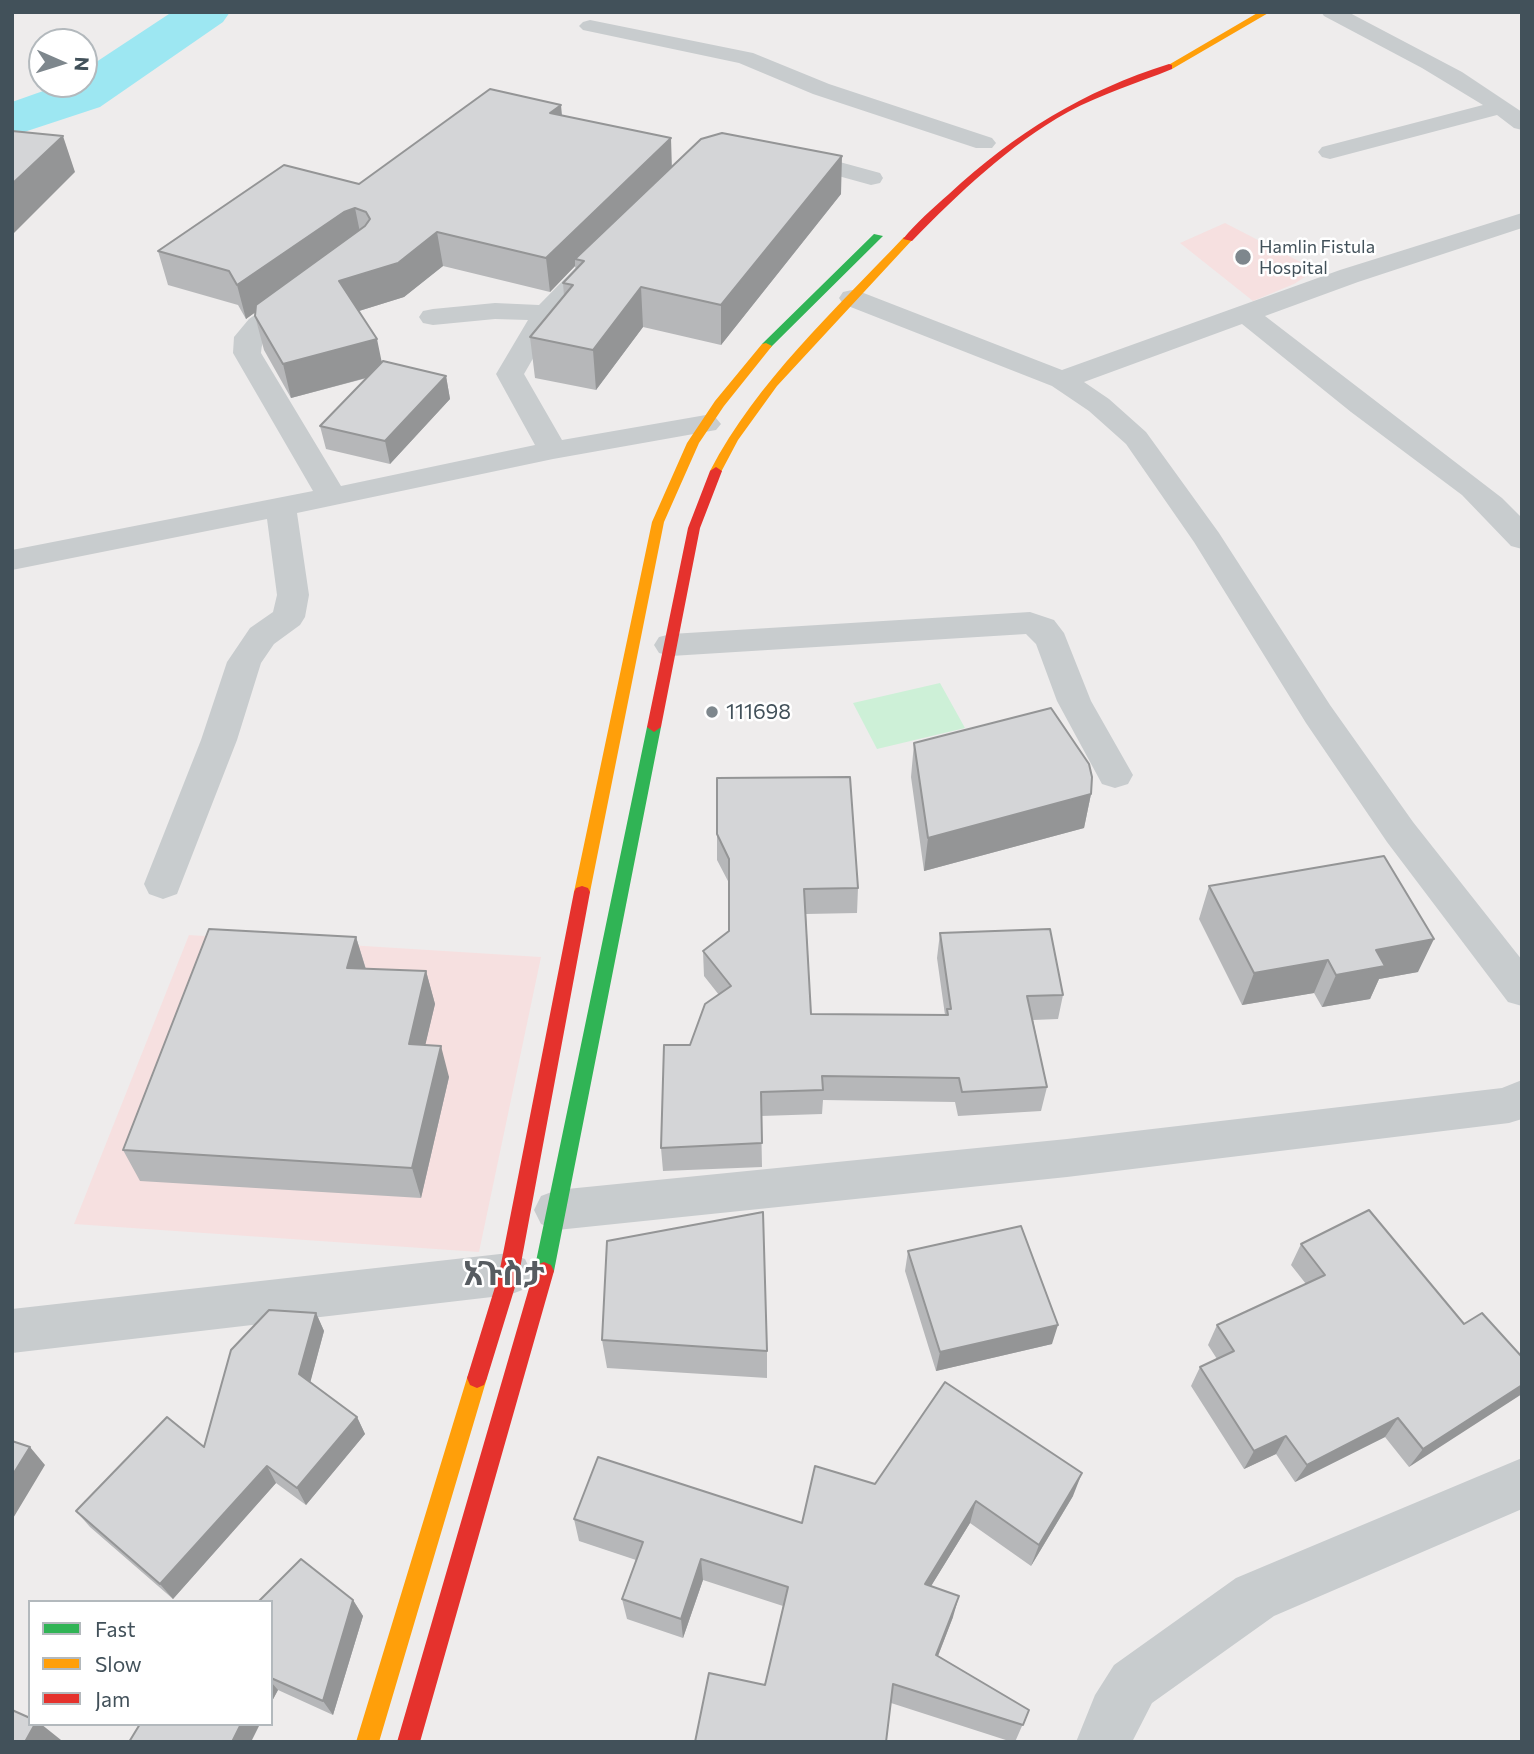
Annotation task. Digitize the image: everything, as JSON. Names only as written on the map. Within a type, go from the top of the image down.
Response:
[{"type":"main road","points":[[408,1742],[543,1274],[694,528],[730,442],[757,404],[852,298],[926,219],[981,170],[1034,130],[1069,109],[1135,83],[1200,51],[1266,12]]},
{"type":"main road","points":[[1015,122],[1046,102],[1090,80]]},
{"type":"main road","points":[[367,1742],[509,1274],[600,796],[658,522],[693,443],[706,424],[775,335],[885,229]]},
{"type":"street","points":[[1331,12],[1400,47],[1516,117]]},
{"type":"street","points":[[590,26],[745,58],[821,89],[982,145]]},
{"type":"street","points":[[1330,152],[1516,117]]},
{"type":"street","points":[[775,154],[787,154],[871,178]]},
{"type":"street","points":[[1062,380],[1349,276],[1522,220]]},
{"type":"street","points":[[553,450],[510,374],[546,313],[616,241]]},
{"type":"street","points":[[320,282],[258,326],[248,337],[247,353],[332,498]]},
{"type":"street","points":[[852,298],[1062,380],[1099,405],[1136,438],[1208,540],[1318,714],[1393,822],[1522,990]]},
{"type":"street","points":[[433,317],[495,311],[546,313]]},
{"type":"street","points":[[1247,315],[1358,404],[1468,486],[1510,523],[1522,539]]},
{"type":"street","points":[[12,560],[332,498],[553,450],[706,424]]},
{"type":"street","points":[[163,884],[219,740],[244,662],[262,636],[288,617],[292,607],[293,595],[281,507]]},
{"type":"street","points":[[671,645],[1030,623],[1042,628],[1052,641],[1074,701],[1115,775]]},
{"type":"street","points":[[557,1210],[1067,1158],[1518,1108]]},
{"type":"street","points":[[12,1331],[509,1274]]},
{"type":"street","points":[[1104,1742],[1115,1715],[1133,1684],[1255,1597],[1522,1483]]},
{"type":"shaded area","name":"Hamlin Fistula Hospital","points":[[1225,223],[1316,270],[1294,284],[1253,301],[1180,243]]},
{"type":"shaded area","points":[[189,935],[541,957],[479,1252],[74,1224]]},
{"type":"green space","points":[[940,683],[965,728],[877,749],[853,703]]},
{"type":"building","points":[[490,89],[561,105],[550,113],[671,138],[546,258],[437,232],[398,263],[339,281],[377,339],[283,364],[255,316],[256,305],[365,226],[370,219],[366,212],[355,208],[344,212],[237,285],[229,271],[158,251],[284,165],[359,184]]},
{"type":"building","points":[[12,131],[63,136],[12,184]]},
{"type":"building","points":[[722,133],[842,156],[721,305],[641,287],[593,350],[530,337],[573,285],[563,283],[584,261],[575,259],[701,139]]},
{"type":"building","points":[[383,361],[446,376],[385,441],[320,426]]},
{"type":"building","points":[[1051,708],[1089,764],[1092,777],[1091,794],[928,838],[914,743]]},
{"type":"building","points":[[850,777],[858,888],[804,889],[811,1014],[948,1015],[947,1009],[951,1009],[940,933],[1050,929],[1063,995],[1027,996],[1047,1087],[962,1092],[959,1078],[822,1076],[823,1090],[761,1092],[762,1143],[661,1148],[664,1045],[690,1045],[705,1004],[731,986],[703,951],[729,931],[729,859],[717,834],[717,778]]},
{"type":"building","points":[[1384,856],[1434,939],[1376,950],[1385,966],[1336,975],[1328,960],[1254,973],[1209,886]]},
{"type":"building","points":[[209,929],[356,937],[347,968],[426,971],[409,1044],[441,1046],[412,1168],[123,1150]]},
{"type":"building","points":[[1369,1210],[1464,1324],[1482,1313],[1522,1357],[1522,1385],[1423,1449],[1398,1418],[1307,1465],[1286,1436],[1254,1451],[1200,1367],[1234,1351],[1217,1325],[1325,1275],[1301,1244]]},
{"type":"building","points":[[763,1212],[767,1351],[602,1340],[607,1241]]},
{"type":"building","points":[[1021,1226],[1058,1325],[940,1352],[908,1251]]},
{"type":"building","points":[[269,1310],[316,1313],[299,1374],[357,1417],[297,1488],[267,1466],[160,1584],[76,1511],[167,1417],[204,1447],[231,1350]]},
{"type":"building","points":[[945,1382],[1082,1473],[1039,1545],[976,1501],[925,1584],[959,1596],[936,1655],[1029,1710],[1023,1725],[893,1684],[886,1742],[695,1742],[709,1673],[765,1685],[788,1587],[701,1559],[681,1619],[622,1599],[643,1542],[574,1519],[598,1457],[802,1523],[815,1466],[875,1484]]},
{"type":"building","points":[[12,1441],[30,1447],[12,1476]]},
{"type":"building","points":[[301,1559],[353,1600],[323,1701],[273,1679],[273,1600],[260,1600]]},
{"type":"building","points":[[12,1710],[28,1717],[28,1726],[34,1726],[25,1742],[12,1742]]},
{"type":"building","points":[[139,1726],[240,1726],[232,1742],[129,1742]]},
{"type":"waterway","points":[[12,120],[81,96],[206,12]]},
{"type":"traffic: fast","points":[[766,346],[878,236]]},
{"type":"traffic: fast","points":[[544,1271],[654,727]]},
{"type":"traffic: slow","points":[[1169,67],[1266,12]]},
{"type":"traffic: slow","points":[[716,471],[732,440],[773,384],[908,239]]},
{"type":"traffic: slow","points":[[582,892],[658,522],[693,443],[719,404],[766,346]]},
{"type":"traffic: slow","points":[[367,1742],[477,1378]]},
{"type":"traffic: jam","points":[[908,239],[982,169],[1043,123],[1090,98],[1169,67]]},
{"type":"traffic: jam","points":[[654,727],[694,528],[716,471]]},
{"type":"traffic: jam","points":[[477,1378],[509,1274],[582,892]]},
{"type":"traffic: jam","points":[[408,1742],[544,1271]]},
{"type":"place","name":"Hamlin Fistula Hospital","points":[[1243,257]]},
{"type":"place","name":"111698","points":[[712,712]]},
{"type":"district","name":"አጉስታ","points":[[504,1274]]}]
